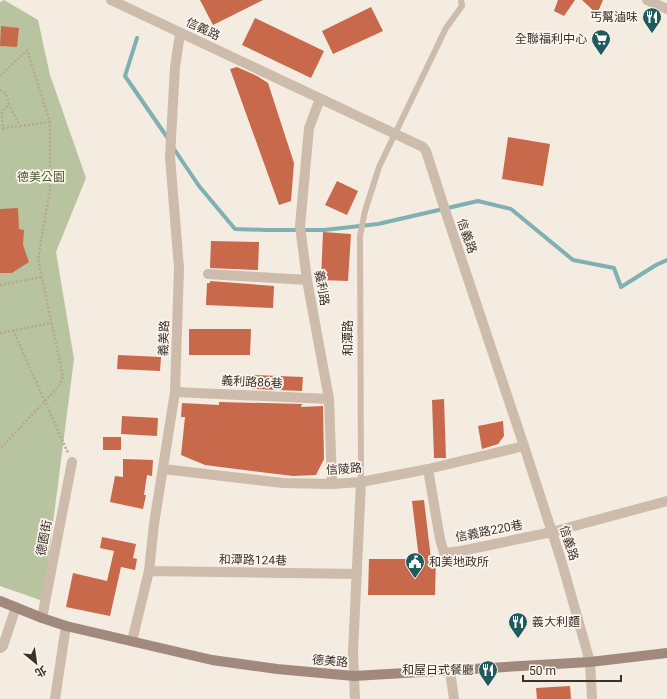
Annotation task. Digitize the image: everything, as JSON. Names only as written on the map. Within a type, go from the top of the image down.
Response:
[{"type":"main road","name":"德美路","points":[[0,601],[66,626],[132,640],[212,660],[277,669],[354,676],[590,662],[667,653]]},
{"type":"street","name":"信義路","points":[[111,0],[180,34],[396,134],[423,147],[426,151],[552,532],[590,662],[592,699]]},
{"type":"street","points":[[647,0],[667,8]]},
{"type":"street","name":"義美路","points":[[132,640],[149,571],[154,524],[175,392],[179,268],[171,151],[175,67],[180,34]]},
{"type":"street","name":"義利路","points":[[320,99],[309,128],[300,226],[307,280],[329,399],[332,484]]},
{"type":"street","points":[[208,274],[307,280]]},
{"type":"street","name":"義利路86巷","points":[[175,392],[329,399]]},
{"type":"street","name":"信陵路","points":[[163,469],[283,483],[332,484],[362,482],[428,469],[524,446]]},
{"type":"street","name":"德園街","points":[[42,618],[72,462]]},
{"type":"street","name":"信義路220巷","points":[[428,469],[440,540],[444,553],[461,551],[552,532]]},
{"type":"street","name":"和潭路","points":[[355,699],[354,652],[362,482]]},
{"type":"street","points":[[552,532],[667,501]]},
{"type":"street","name":"和潭路124巷","points":[[149,571],[357,574]]},
{"type":"street","points":[[0,648],[3,646],[16,607]]},
{"type":"street","points":[[55,699],[66,626]]},
{"type":"street","points":[[450,671],[454,699]]},
{"type":"lane","name":"和潭路","points":[[362,482],[360,236],[365,211],[379,167],[446,28],[462,6],[461,0]]},
{"type":"path","points":[[0,76],[27,50],[50,122],[50,189],[38,259],[63,377],[59,386],[0,449]]},
{"type":"path","points":[[0,90],[6,94],[9,104],[20,126]]},
{"type":"path","points":[[9,104],[2,114],[1,129],[50,122]]},
{"type":"path","points":[[0,285],[42,277]]},
{"type":"path","points":[[0,333],[51,323]]},
{"type":"path","points":[[13,330],[72,462]]},
{"type":"green space","name":"德美公園","points":[[4,0],[38,20],[50,75],[86,178],[56,252],[74,359],[43,601],[0,586],[0,2]]},
{"type":"building","points":[[200,0],[263,0],[213,25]]},
{"type":"building","points":[[558,0],[575,0],[564,16],[554,11]]},
{"type":"building","points":[[582,0],[603,0],[597,14]]},
{"type":"building","points":[[371,7],[383,31],[333,54],[322,31]]},
{"type":"building","points":[[255,18],[324,51],[311,78],[242,45]]},
{"type":"building","points":[[1,26],[19,28],[17,47],[0,46]]},
{"type":"building","points":[[237,67],[268,83],[294,163],[291,201],[279,205],[230,69]]},
{"type":"building","points":[[508,137],[550,144],[543,186],[502,179]]},
{"type":"building","points":[[337,181],[358,191],[347,215],[325,205]]},
{"type":"building","points":[[18,208],[19,229],[24,230],[23,245],[29,262],[12,273],[0,273],[0,209]]},
{"type":"building","points":[[323,232],[351,234],[348,281],[321,280]]},
{"type":"building","points":[[211,241],[259,242],[258,270],[210,268]]},
{"type":"building","points":[[210,281],[274,286],[273,308],[206,305],[207,283],[210,283]]},
{"type":"building","points":[[189,329],[251,329],[250,355],[189,355]]},
{"type":"building","points":[[118,355],[161,357],[160,371],[117,369]]},
{"type":"building","points":[[253,375],[303,377],[302,391],[252,389]]},
{"type":"building","points":[[444,399],[446,458],[434,458],[432,400]]},
{"type":"building","points":[[219,402],[302,404],[301,407],[323,406],[324,459],[316,475],[293,476],[205,465],[181,455],[185,417],[181,417],[182,403],[219,405]]},
{"type":"building","points":[[122,416],[158,418],[157,436],[121,434]]},
{"type":"building","points":[[503,421],[504,436],[498,444],[482,449],[478,426]]},
{"type":"building","points":[[103,437],[121,437],[121,450],[103,450]]},
{"type":"building","points":[[123,459],[153,460],[152,476],[147,475],[144,495],[146,495],[143,509],[110,502],[115,476],[123,477]]},
{"type":"building","points":[[424,500],[431,559],[436,559],[435,595],[368,595],[369,559],[419,559],[412,501]]},
{"type":"building","points":[[102,537],[136,544],[133,558],[137,559],[135,570],[121,567],[110,616],[66,607],[73,573],[107,581],[114,551],[100,548]]},
{"type":"building","points":[[570,686],[571,699],[537,699],[536,688]]},
{"type":"waterway","points":[[137,38],[125,76],[169,140]]},
{"type":"waterway","points":[[172,146],[199,186],[235,229],[324,230],[378,224],[478,201],[511,209],[573,260],[614,268],[621,287],[656,265],[667,260]]},
{"type":"place","name":"丐幫滷味","points":[[652,34]]},
{"type":"place","name":"全聯福利中心","points":[[601,56]]},
{"type":"place","name":"和美地政所","points":[[415,579]]},
{"type":"place","name":"義大利麵","points":[[518,639]]},
{"type":"place","name":"和屋日式餐廳","points":[[488,687]]}]
